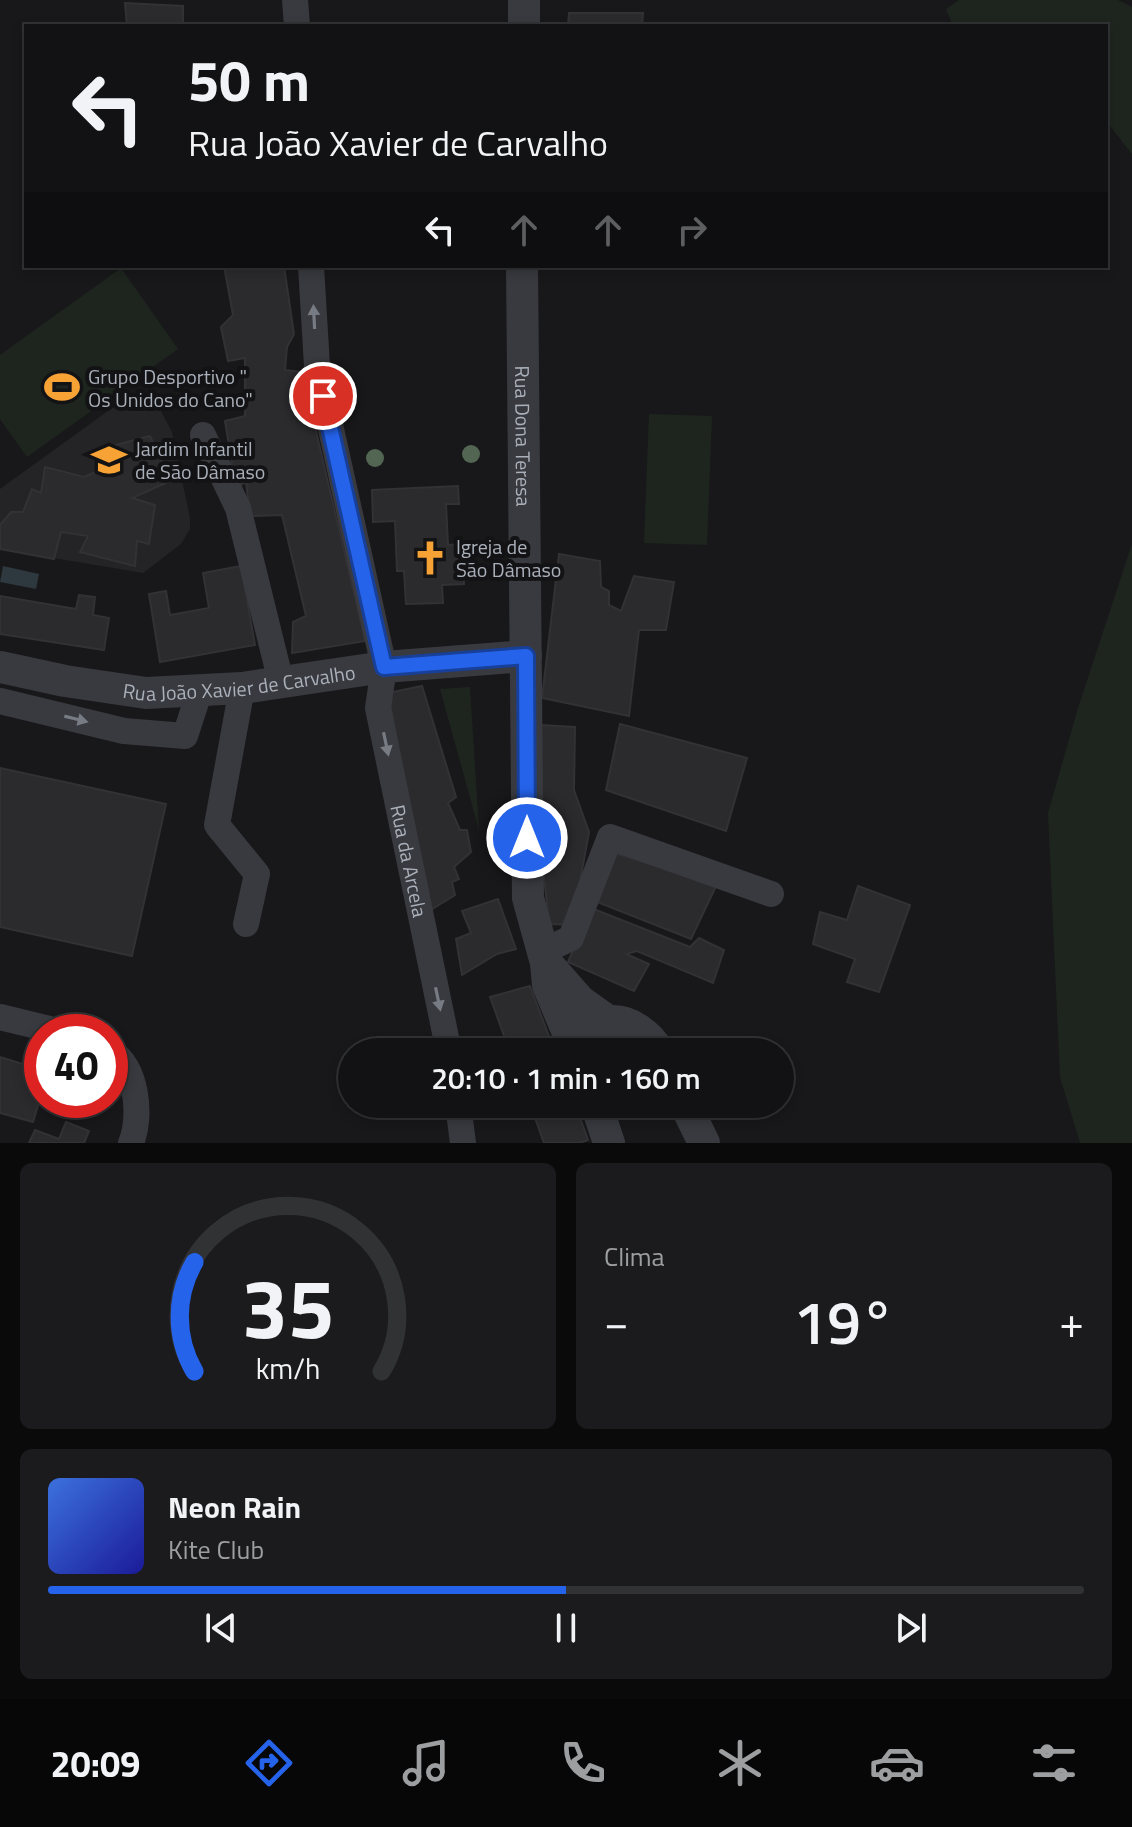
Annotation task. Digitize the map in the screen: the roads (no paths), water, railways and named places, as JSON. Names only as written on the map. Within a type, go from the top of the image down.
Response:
[{"type":"street","points":[[295,0],[297,24]]},
{"type":"street","points":[[524,0],[524,24]]},
{"type":"street","points":[[311,268],[317,366],[384,667]]},
{"type":"street","name":"Rua Dona Teresa","points":[[522,268],[528,898],[548,985],[571,1038]]},
{"type":"street","points":[[203,435],[238,508],[281,682]]},
{"type":"street","name":"Rua João Xavier de Carvalho","points":[[0,667],[146,693],[242,688],[384,667],[526,656]]},
{"type":"street","name":"Rua da Arcela","points":[[384,667],[378,708],[446,1038]]},
{"type":"street","points":[[242,688],[217,825],[257,874],[246,924]]},
{"type":"street","points":[[0,701],[124,731],[185,736],[200,690]]},
{"type":"street","points":[[649,1038],[632,1026],[608,1021],[580,1001],[544,958],[571,938],[610,837],[771,894]]},
{"type":"street","points":[[0,1017],[24,1023]]},
{"type":"street","points":[[585,1038],[608,1021]]},
{"type":"street","points":[[128,1074],[137,1093],[136,1133],[131,1143]]},
{"type":"street","points":[[460,1118],[463,1143]]},
{"type":"street","points":[[601,1118],[609,1143]]},
{"type":"street","points":[[692,1118],[704,1143]]},
{"type":"place","name":"Grupo Desportivo \" Os Unidos do Cano\"","points":[[62,387]]},
{"type":"place","name":"Jardim Infantil de São Dâmaso","points":[[109,460]]},
{"type":"place","name":"Igreja de São Dâmaso","points":[[430,558]]}]
